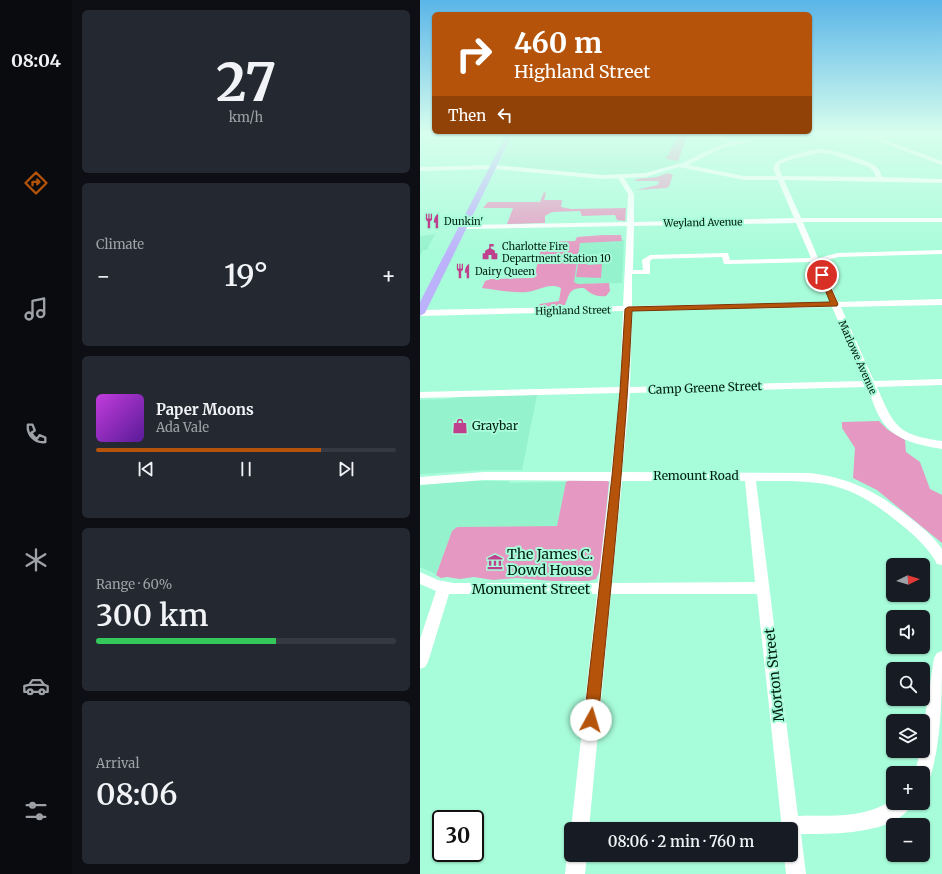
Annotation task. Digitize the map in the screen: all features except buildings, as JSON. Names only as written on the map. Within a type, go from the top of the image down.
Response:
[{"type":"main road","points":[[420,293],[460,225],[465,205],[486,174]]},
{"type":"main road","points":[[420,313],[452,248],[458,227],[487,174]]},
{"type":"street","points":[[532,174],[583,179],[621,178],[660,174]]},
{"type":"street","points":[[551,174],[621,178]]},
{"type":"street","points":[[603,177],[612,174]]},
{"type":"street","points":[[721,174],[731,176],[780,178],[942,181]]},
{"type":"street","name":"Marlowe Avenue","points":[[778,174],[886,419],[893,428],[914,439],[942,444]]},
{"type":"street","name":"Marlowe Avenue","points":[[878,174],[880,179]]},
{"type":"street","points":[[581,822],[617,476],[624,391],[631,193],[621,178]]},
{"type":"street","name":"Weyland Avenue","points":[[458,227],[798,220],[939,220]]},
{"type":"street","points":[[939,220],[942,227]]},
{"type":"street","points":[[629,272],[647,272],[646,260],[650,257],[725,256],[727,262],[824,260],[838,255],[942,252]]},
{"type":"street","points":[[901,253],[920,257],[942,258]]},
{"type":"street","name":"Highland Street","points":[[420,313],[942,302]]},
{"type":"street","name":"Camp Greene Street","points":[[420,395],[942,382]]},
{"type":"street","name":"Remount Road","points":[[420,480],[484,476],[824,478],[845,482],[858,487],[884,503],[923,536],[942,560]]},
{"type":"street","name":"Morton Street","points":[[750,477],[791,822]]},
{"type":"street","name":"Monument Street","points":[[420,578],[444,587],[605,589],[764,588]]},
{"type":"street","points":[[420,662],[444,587]]},
{"type":"street","points":[[926,766],[942,658]]},
{"type":"street","points":[[798,825],[857,824],[880,818],[894,810]]},
{"type":"street","points":[[575,874],[576,862]]},
{"type":"street","name":"Morton Street","points":[[795,862],[796,874]]},
{"type":"shaded area","points":[[580,174],[636,174],[603,176]]},
{"type":"shaded area","points":[[666,174],[673,175],[667,188],[636,190],[657,185],[659,183],[658,181],[634,181],[637,179],[656,177]]},
{"type":"shaded area","points":[[544,192],[546,193],[544,200],[562,200],[561,207],[571,209],[626,208],[625,221],[617,220],[615,215],[582,216],[580,211],[552,212],[545,216],[545,223],[507,224],[513,208],[483,208],[488,202],[540,202]]},
{"type":"shaded area","points":[[435,234],[427,250],[423,250],[420,256],[420,236]]},
{"type":"shaded area","points":[[621,235],[622,241],[580,243],[574,282],[578,284],[609,283],[610,291],[606,296],[596,295],[584,288],[579,288],[573,290],[569,294],[565,305],[540,307],[538,306],[540,304],[559,301],[561,288],[557,286],[548,286],[527,292],[521,292],[482,288],[485,281],[491,279],[534,278],[541,248],[535,246],[507,247],[503,243],[575,241],[577,237]]},
{"type":"shaded area","points":[[624,240],[622,283],[571,284],[578,241]]},
{"type":"shaded area","points":[[579,257],[588,257],[587,265],[602,264],[601,278],[576,277]]},
{"type":"shaded area","points":[[537,395],[522,470],[487,470],[420,474],[420,400],[462,397]]},
{"type":"shaded area","points":[[879,421],[888,430],[905,440],[906,452],[920,462],[930,489],[942,495],[942,543],[877,490],[853,478],[855,448],[842,428],[842,422]]},
{"type":"shaded area","points":[[569,480],[609,482],[600,570],[596,579],[589,581],[553,581],[517,578],[493,580],[474,577],[460,579],[447,577],[441,578],[436,575],[452,531],[457,527],[557,526],[566,482]]},
{"type":"shaded area","points":[[509,481],[509,483],[566,482],[557,526],[457,527],[452,531],[436,574],[420,567],[420,484]]},
{"type":"place","name":"Dunkin'","points":[[432,221]]},
{"type":"place","name":"Charlotte Fire Department Station 10","points":[[490,252]]},
{"type":"place","name":"Dairy Queen","points":[[463,271]]},
{"type":"place","name":"Graybar","points":[[460,426]]},
{"type":"place","name":"The James C. Dowd House","points":[[495,562]]},
{"type":"route","points":[[591,720],[617,476],[624,391],[628,309],[835,304],[822,275]]}]
